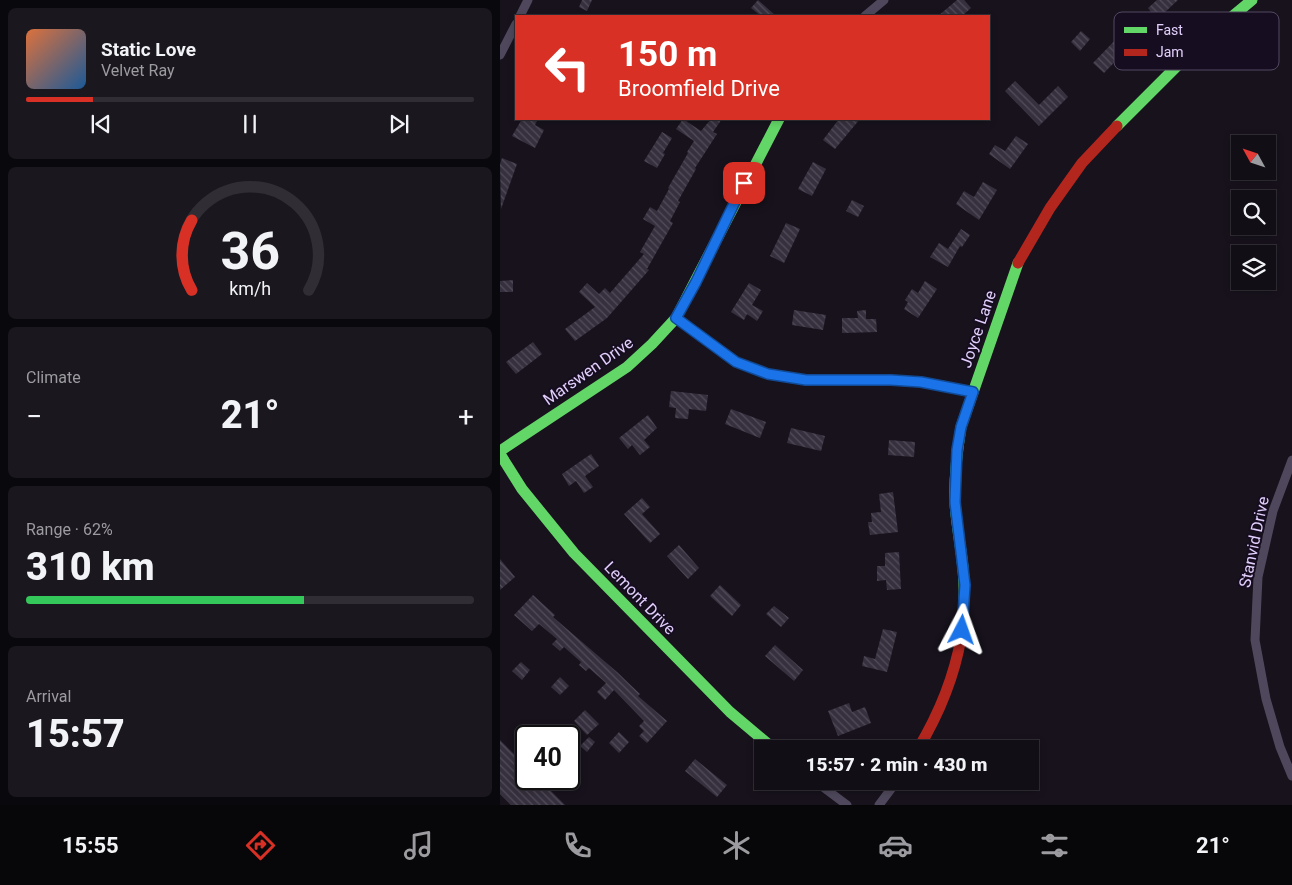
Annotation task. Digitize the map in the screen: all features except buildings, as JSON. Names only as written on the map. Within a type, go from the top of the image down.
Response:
[{"type":"street","points":[[520,15],[528,0]]},
{"type":"street","points":[[867,15],[884,0]]},
{"type":"street","name":"Joyce Lane","points":[[1238,12],[1252,0]]},
{"type":"street","points":[[500,55],[515,26]]},
{"type":"street","name":"Joyce Lane","points":[[923,740],[933,724],[949,687],[961,636],[965,585],[955,502],[957,450],[961,427],[1003,303],[1019,261],[1050,208],[1082,163],[1173,70]]},
{"type":"street","name":"Marswen Drive","points":[[500,452],[626,367],[652,344],[676,318],[778,120]]},
{"type":"street","points":[[676,318],[736,362],[768,374],[806,380],[921,382],[973,392]]},
{"type":"street","name":"Lemont Drive","points":[[500,452],[522,489],[574,553],[730,712],[763,740]]},
{"type":"street","name":"Stanvid Drive","points":[[1292,460],[1273,511],[1258,577],[1255,640],[1266,699],[1280,747],[1292,776]]},
{"type":"street","points":[[827,790],[847,805]]},
{"type":"street","points":[[879,805],[890,790]]},
{"type":"traffic: fast","points":[[1238,12],[1252,0]]},
{"type":"traffic: fast","points":[[1117,126],[1173,70]]},
{"type":"traffic: fast","points":[[500,451],[627,367],[676,318],[778,120]]},
{"type":"traffic: fast","points":[[964,599],[964,575],[955,494],[956,465],[961,427],[1018,263]]},
{"type":"traffic: fast","points":[[500,454],[522,489],[574,553],[730,712],[763,740]]},
{"type":"traffic: jam","points":[[1018,263],[1050,208],[1082,163],[1117,126]]},
{"type":"traffic: jam","points":[[923,740],[933,723],[950,681],[961,638],[964,599]]},
{"type":"route","points":[[744,183],[696,282],[676,318],[736,362],[768,374],[806,380],[921,382],[973,392],[961,427],[957,450],[955,502],[965,585],[962,630]]}]
